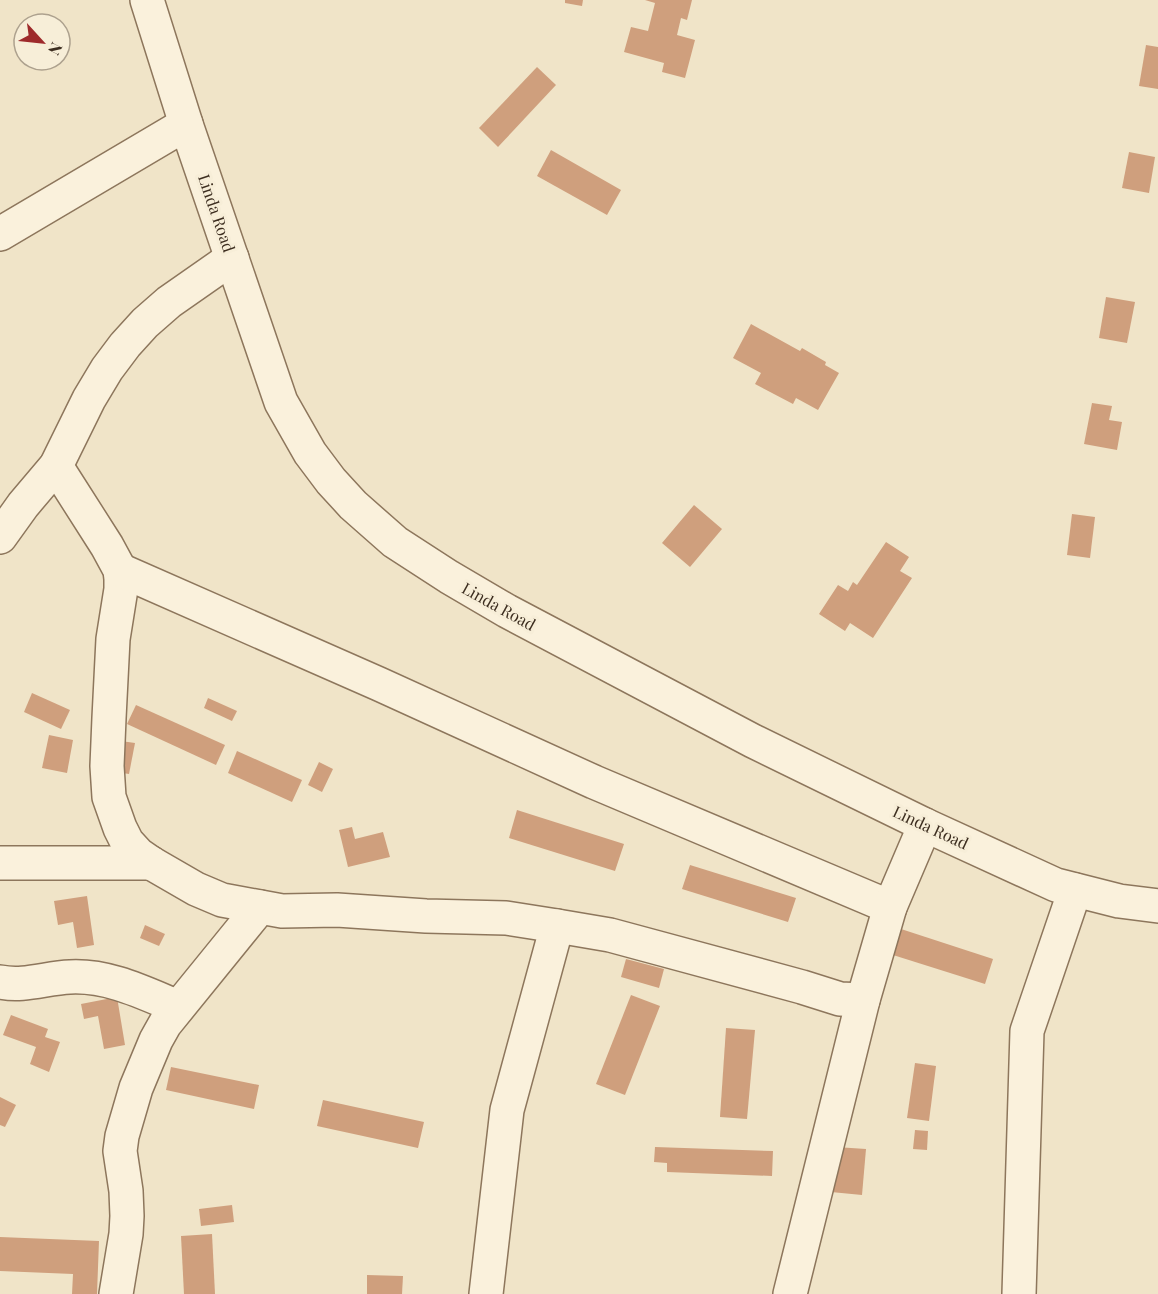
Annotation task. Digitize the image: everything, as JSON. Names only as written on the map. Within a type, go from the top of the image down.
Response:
[{"type":"street","name":"Linda Road","points":[[147,0],[186,124],[281,402],[310,453],[353,505],[395,542],[449,577],[507,611],[753,741],[925,825],[1056,885],[1119,901],[1158,906]]},
{"type":"street","points":[[0,234],[186,124]]},
{"type":"street","points":[[0,537],[56,466],[89,399],[125,345],[169,302],[232,258]]},
{"type":"street","points":[[56,466],[120,570],[122,579],[113,639],[106,766],[110,797],[120,828],[127,842],[151,863],[196,890],[222,900],[282,911],[337,910],[506,918],[610,935],[840,999],[863,1000]]},
{"type":"street","points":[[120,570],[594,782],[890,907]]},
{"type":"street","points":[[790,1294],[863,1000],[890,907],[925,825]]},
{"type":"street","points":[[0,863],[151,863]]},
{"type":"street","points":[[1018,1294],[1027,1031],[1075,890]]},
{"type":"street","points":[[116,1294],[127,1216],[120,1152],[122,1136],[136,1088],[165,1024],[260,907]]},
{"type":"street","points":[[486,1294],[507,1110],[557,926]]},
{"type":"street","points":[[0,982],[12,984],[52,978],[87,977],[136,989],[178,1007]]},
{"type":"building","points":[[565,0],[583,0],[582,6],[565,3]]},
{"type":"building","points":[[645,0],[692,0],[687,20],[681,18],[677,35],[695,40],[685,78],[662,72],[664,63],[624,52],[631,27],[648,31],[655,3]]},
{"type":"building","points":[[1146,45],[1158,47],[1158,89],[1139,86]]},
{"type":"building","points":[[537,67],[556,85],[498,147],[479,128]]},
{"type":"building","points":[[551,150],[621,190],[607,215],[537,176]]},
{"type":"building","points":[[1129,152],[1155,157],[1149,193],[1122,188]]},
{"type":"building","points":[[1106,297],[1135,302],[1127,343],[1099,338]]},
{"type":"building","points":[[751,324],[800,351],[802,348],[826,362],[825,365],[839,373],[818,410],[796,398],[793,404],[755,384],[761,373],[733,358]]},
{"type":"building","points":[[1092,403],[1112,406],[1109,420],[1122,422],[1117,450],[1084,444]]},
{"type":"building","points":[[694,505],[722,529],[690,567],[662,543]]},
{"type":"building","points":[[1072,514],[1095,517],[1090,558],[1067,555]]},
{"type":"building","points":[[886,542],[909,557],[900,571],[912,578],[873,638],[850,623],[845,631],[819,614],[838,585],[848,591],[853,582],[857,585]]},
{"type":"building","points":[[32,693],[70,710],[61,729],[24,712]]},
{"type":"building","points":[[208,698],[237,711],[232,721],[204,708]]},
{"type":"building","points":[[136,705],[225,745],[216,765],[127,724]]},
{"type":"building","points":[[49,735],[73,740],[67,773],[42,768]]},
{"type":"building","points":[[121,741],[135,743],[129,774],[116,772]]},
{"type":"building","points":[[237,751],[302,780],[292,802],[228,773]]},
{"type":"building","points":[[319,762],[333,769],[322,792],[308,785]]},
{"type":"building","points":[[517,810],[624,844],[615,871],[509,838]]},
{"type":"building","points":[[352,827],[355,839],[383,832],[390,857],[348,867],[339,830]]},
{"type":"building","points":[[690,865],[796,898],[788,922],[682,889]]},
{"type":"building","points":[[87,896],[94,945],[77,948],[73,922],[58,925],[54,901]]},
{"type":"building","points":[[145,925],[165,934],[159,946],[140,938]]},
{"type":"building","points":[[901,929],[993,959],[985,984],[893,955]]},
{"type":"building","points":[[626,959],[664,969],[659,988],[621,977]]},
{"type":"building","points":[[631,995],[660,1006],[625,1095],[596,1084]]},
{"type":"building","points":[[117,997],[125,1045],[104,1049],[98,1016],[84,1019],[81,1004]]},
{"type":"building","points":[[11,1015],[48,1029],[45,1037],[60,1042],[49,1072],[30,1064],[36,1047],[3,1035]]},
{"type":"building","points":[[726,1028],[755,1030],[747,1119],[720,1117]]},
{"type":"building","points":[[915,1063],[936,1066],[929,1121],[907,1118]]},
{"type":"building","points":[[171,1067],[259,1085],[254,1109],[166,1090]]},
{"type":"building","points":[[0,1097],[16,1105],[5,1127],[0,1125]]},
{"type":"building","points":[[323,1100],[424,1122],[418,1148],[317,1126]]},
{"type":"building","points":[[915,1130],[928,1131],[927,1150],[913,1149]]},
{"type":"building","points":[[655,1147],[773,1151],[772,1176],[667,1172],[667,1163],[654,1162]]},
{"type":"building","points":[[836,1147],[866,1149],[862,1195],[831,1192]]},
{"type":"building","points":[[232,1205],[234,1222],[201,1226],[199,1209]]},
{"type":"building","points":[[212,1234],[215,1294],[184,1294],[181,1236]]},
{"type":"building","points":[[0,1237],[99,1241],[97,1294],[72,1294],[73,1274],[0,1271]]},
{"type":"building","points":[[367,1275],[403,1276],[402,1294],[367,1294]]}]
